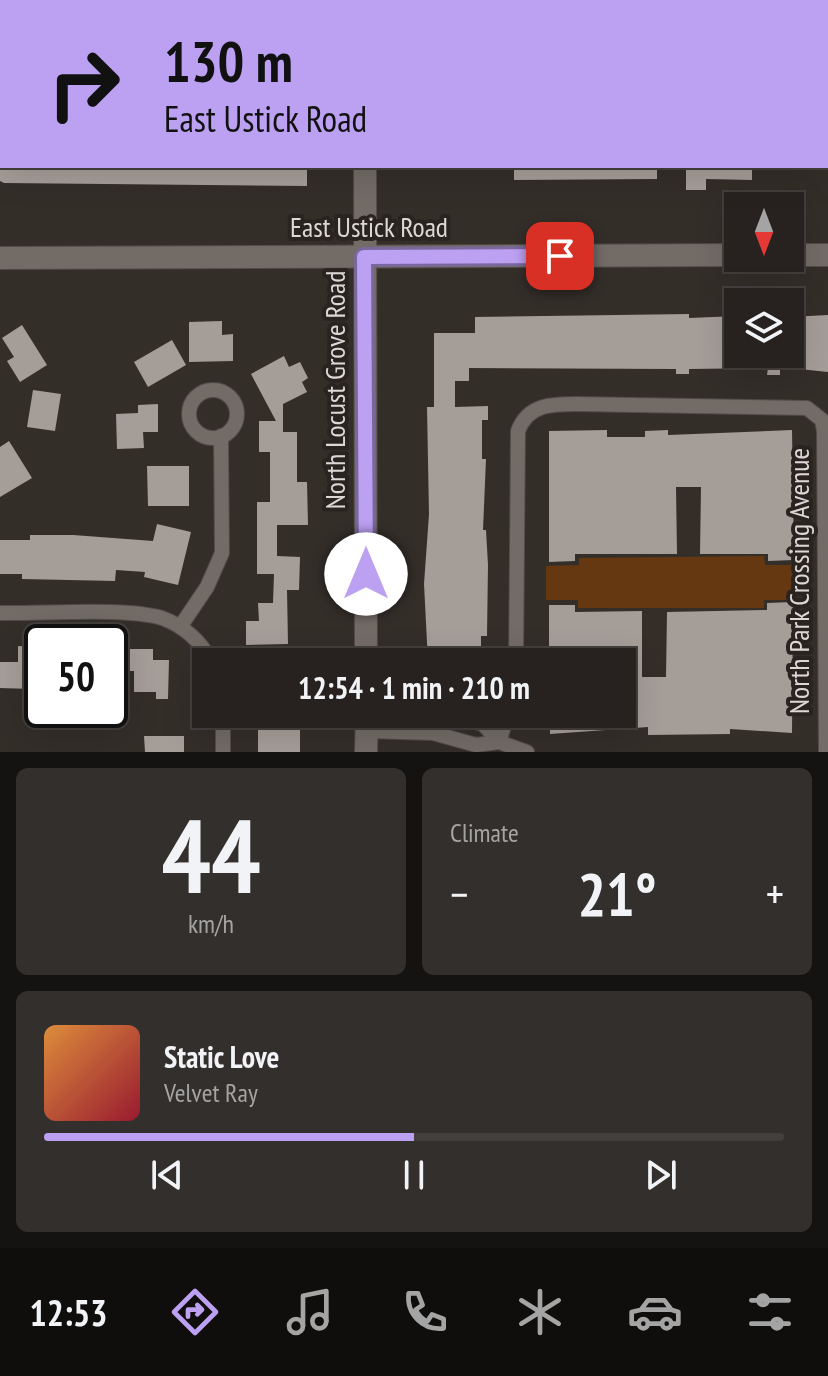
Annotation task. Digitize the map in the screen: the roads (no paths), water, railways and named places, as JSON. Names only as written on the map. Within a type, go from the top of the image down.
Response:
[{"type":"main road","name":"North Locust Grove Road","points":[[365,168],[366,648]]},
{"type":"main road","name":"East Ustick Road","points":[[0,258],[724,255]]},
{"type":"main road","points":[[804,255],[828,255]]},
{"type":"street","name":"North Park Crossing Avenue","points":[[516,648],[518,431],[529,413],[545,405],[577,404],[798,405],[816,412],[824,431],[826,752]]},
{"type":"street","points":[[180,627],[207,587],[222,553],[221,436]]},
{"type":"street","points":[[0,613],[145,614],[180,627],[202,648]]},
{"type":"street","points":[[223,728],[223,752]]},
{"type":"street","points":[[487,728],[499,742]]},
{"type":"street","points":[[499,742],[504,728]]},
{"type":"street","points":[[367,732],[433,733],[476,745],[499,742],[527,752]]}]
